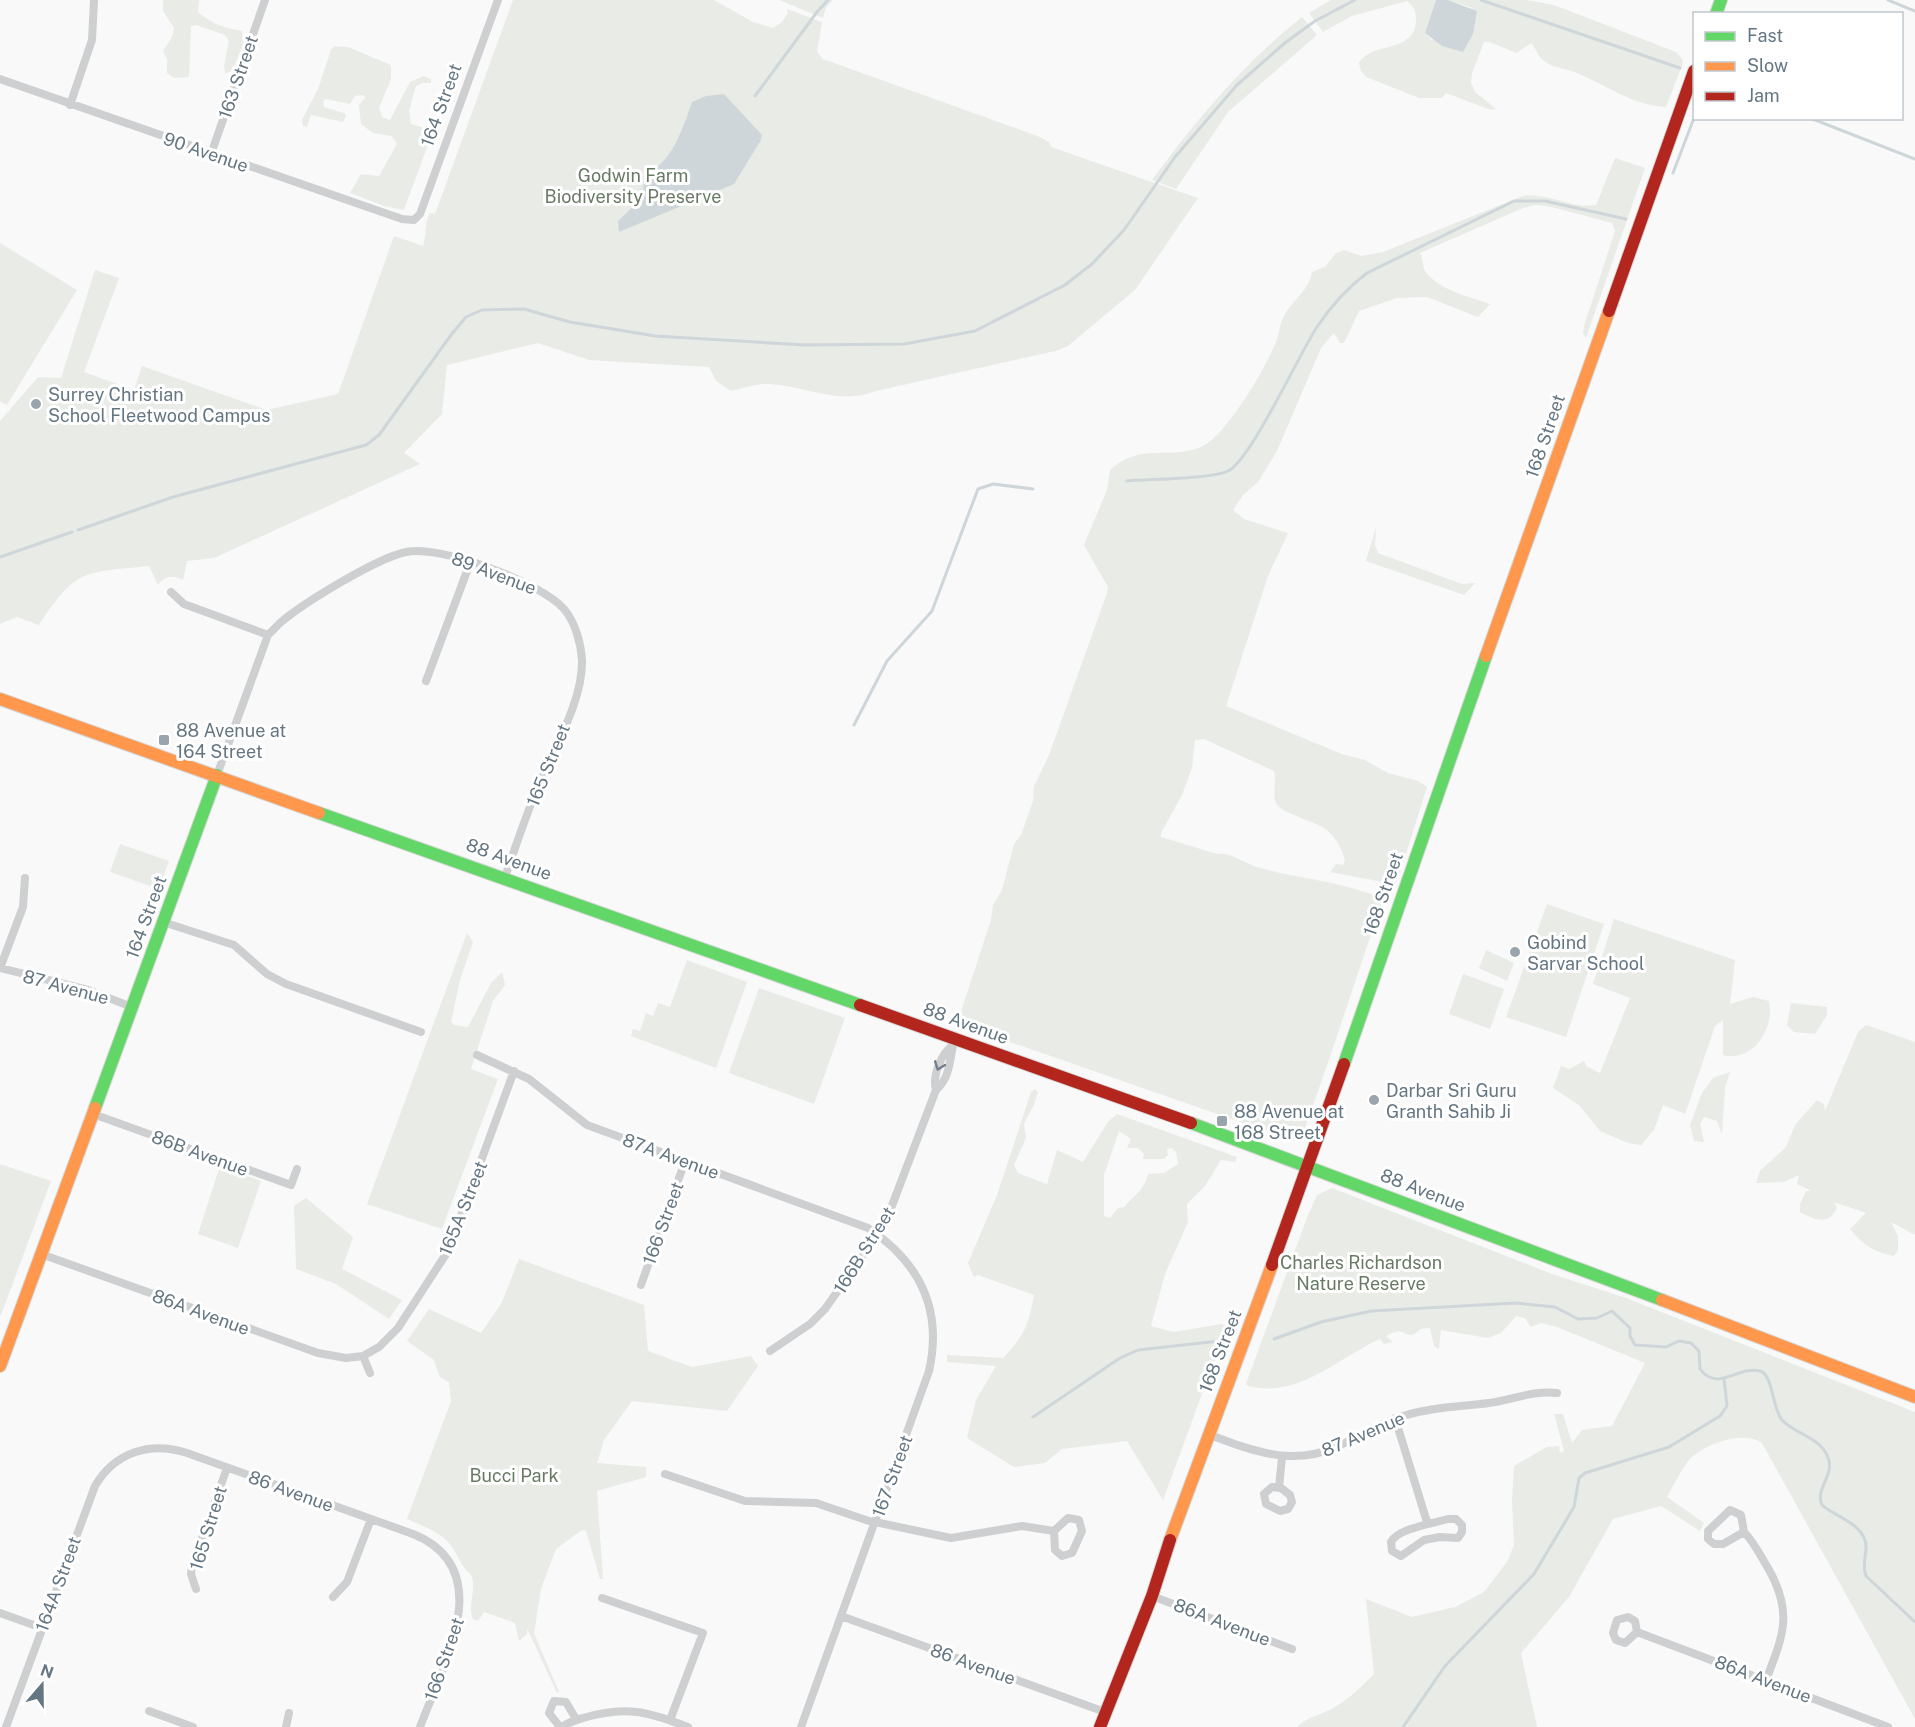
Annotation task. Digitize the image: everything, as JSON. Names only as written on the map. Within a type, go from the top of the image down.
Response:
[{"type":"main road","name":"168 Street","points":[[1100,1727],[1152,1596],[1208,1434],[1309,1166],[1421,838],[1693,77]]},
{"type":"main road","name":"88 Avenue","points":[[0,699],[505,877],[954,1046],[1309,1166],[1915,1397]]},
{"type":"main road","name":"164 Street","points":[[0,1366],[217,775]]},
{"type":"street","points":[[70,105],[92,40],[94,0]]},
{"type":"street","name":"163 Street","points":[[211,154],[265,0]]},
{"type":"street","name":"164 Street","points":[[414,220],[422,207],[498,0]]},
{"type":"street","name":"90 Avenue","points":[[0,80],[402,219],[414,220]]},
{"type":"street","name":"164 Street","points":[[217,775],[268,635],[290,614],[388,558],[407,551]]},
{"type":"street","name":"89 Avenue","points":[[407,551],[438,552],[525,583],[548,595],[565,610],[575,629],[581,652]]},
{"type":"street","points":[[426,681],[470,562]]},
{"type":"street","points":[[171,592],[184,604],[268,635]]},
{"type":"street","name":"165 Street","points":[[505,877],[578,687],[581,652]]},
{"type":"street","points":[[0,968],[23,907],[25,878]]},
{"type":"street","points":[[163,922],[234,945],[267,974],[286,984],[421,1032]]},
{"type":"street","name":"87 Avenue","points":[[0,968],[88,990],[132,1007]]},
{"type":"street","name":"166B Street","points":[[770,1351],[822,1313],[878,1234],[898,1194],[936,1090],[943,1084],[954,1046]]},
{"type":"street","name":"87A Avenue","points":[[477,1055],[514,1071],[539,1086],[587,1125],[845,1218],[878,1234]]},
{"type":"street","name":"165A Street","points":[[363,1356],[379,1347],[398,1328],[448,1251],[514,1071]]},
{"type":"street","name":"86B Avenue","points":[[93,1114],[291,1185],[297,1169]]},
{"type":"street","name":"166 Street","points":[[641,1285],[685,1161]]},
{"type":"street","name":"167 Street","points":[[801,1727],[928,1376],[933,1337],[930,1311],[920,1282],[903,1256],[878,1234]]},
{"type":"street","name":"86A Avenue","points":[[41,1254],[318,1353],[346,1358],[363,1356]]},
{"type":"street","points":[[363,1356],[370,1373]]},
{"type":"street","name":"87 Avenue","points":[[1208,1434],[1254,1451],[1282,1456],[1323,1452],[1395,1418],[1436,1408],[1490,1403],[1540,1393],[1557,1394]]},
{"type":"street","points":[[1395,1418],[1427,1522]]},
{"type":"street","name":"86 Avenue","points":[[129,1454],[145,1449],[171,1448],[426,1540],[446,1557]]},
{"type":"street","name":"164A Street","points":[[6,1727],[95,1486],[110,1467],[129,1454]]},
{"type":"street","points":[[1279,1488],[1282,1456]]},
{"type":"street","name":"165 Street","points":[[196,1588],[191,1574],[192,1566],[227,1468]]},
{"type":"street","points":[[664,1474],[740,1500],[756,1503],[816,1503],[875,1523],[948,1538],[1022,1526],[1054,1531]]},
{"type":"street","points":[[1744,1532],[1720,1545],[1712,1544],[1708,1537],[1709,1529],[1730,1509],[1741,1515],[1744,1532],[1752,1540],[1778,1586],[1784,1606],[1783,1634],[1766,1680]]},
{"type":"street","points":[[1068,1518],[1078,1519],[1082,1523],[1075,1548],[1067,1556],[1056,1552],[1054,1531],[1068,1518]]},
{"type":"street","points":[[1456,1519],[1463,1530],[1455,1539],[1434,1537],[1416,1543],[1403,1556],[1394,1553],[1390,1545],[1394,1536],[1420,1527],[1427,1522],[1456,1519]]},
{"type":"street","points":[[333,1597],[347,1582],[371,1520]]},
{"type":"street","name":"166 Street","points":[[420,1727],[460,1613],[458,1580],[446,1557]]},
{"type":"street","name":"86A Avenue","points":[[1152,1596],[1292,1649]]},
{"type":"street","points":[[602,1598],[704,1633],[670,1720]]},
{"type":"street","points":[[0,1613],[42,1628]]},
{"type":"street","name":"86 Avenue","points":[[841,1616],[1106,1712]]},
{"type":"street","name":"86A Avenue","points":[[1637,1632],[1888,1727]]},
{"type":"street","points":[[576,1719],[566,1702],[554,1701],[549,1713],[561,1727],[576,1719],[628,1709],[688,1727]]},
{"type":"street","points":[[149,1711],[193,1727]]},
{"type":"street","points":[[286,1727],[289,1713]]},
{"type":"green space","points":[[163,0],[199,0],[198,12],[208,20],[242,31],[243,45],[232,71],[225,73],[224,66],[229,41],[225,35],[196,25],[191,26],[189,77],[174,78],[167,73],[167,59],[163,51],[172,37],[174,28],[163,11]]},
{"type":"green space","name":"Godwin Farm Biodiversity Preserve","points":[[513,0],[714,0],[753,22],[773,28],[782,22],[788,13],[787,9],[822,22],[817,52],[823,59],[1040,137],[1049,142],[1051,147],[1198,198],[1135,290],[1068,346],[1055,351],[849,396],[835,396],[767,384],[731,391],[716,381],[709,367],[589,360],[538,343],[447,365],[442,414],[404,453],[420,464],[214,558],[187,561],[183,580],[169,577],[163,579],[158,585],[149,566],[96,572],[84,576],[63,592],[39,625],[17,617],[0,624],[0,421],[38,377],[61,378],[95,270],[119,278],[84,372],[134,390],[142,366],[267,410],[338,394],[394,236],[423,246],[428,217],[430,213],[435,214]]},
{"type":"green space","points":[[779,0],[833,0],[826,7],[823,18]]},
{"type":"green space","points":[[1331,0],[1436,0],[1425,33],[1432,40],[1473,8],[1448,0],[1527,0],[1554,5],[1676,52],[1683,60],[1682,66],[1666,107],[1654,106],[1632,99],[1574,72],[1548,64],[1540,57],[1531,43],[1517,53],[1484,42],[1472,73],[1471,83],[1475,92],[1496,109],[1491,110],[1446,93],[1442,98],[1419,98],[1366,77],[1359,63],[1373,52],[1408,39],[1416,22],[1412,5],[1407,1],[1352,16],[1323,32],[1309,13]]},
{"type":"green space","points":[[1302,17],[1317,35],[1228,112],[1176,189],[1152,180],[1186,135],[1240,73]]},
{"type":"green space","points":[[335,46],[348,47],[391,65],[391,79],[379,108],[382,117],[390,120],[410,82],[424,76],[431,79],[431,83],[416,86],[409,111],[411,124],[427,129],[431,136],[404,210],[384,206],[350,193],[361,174],[379,176],[397,144],[392,136],[373,133],[361,124],[359,105],[365,98],[363,95],[355,96],[350,104],[326,99],[323,101],[324,107],[344,113],[346,116],[343,122],[311,115],[307,127],[303,126],[302,120],[318,89],[331,50]]},
{"type":"green space","points":[[1615,158],[1645,168],[1586,338],[1583,333],[1584,326],[1615,231],[1612,223],[1536,205],[1523,208],[1420,253],[1425,271],[1431,278],[1455,292],[1490,304],[1478,317],[1427,297],[1397,298],[1359,311],[1344,343],[1340,343],[1334,333],[1321,348],[1277,451],[1258,482],[1243,495],[1233,510],[1244,519],[1288,533],[1268,576],[1226,706],[1342,754],[1365,760],[1388,773],[1418,781],[1427,787],[1396,882],[1388,883],[1330,872],[1336,864],[1343,865],[1345,859],[1338,844],[1323,827],[1279,807],[1274,792],[1274,771],[1204,739],[1195,740],[1192,768],[1182,795],[1161,833],[1161,837],[1217,854],[1232,856],[1257,867],[1337,884],[1383,899],[1302,1136],[1295,1141],[961,1025],[958,1021],[991,920],[993,905],[1002,890],[1014,844],[1021,835],[1033,801],[1034,786],[1049,755],[1107,593],[1108,587],[1084,545],[1107,490],[1110,470],[1133,456],[1188,451],[1201,447],[1221,431],[1243,402],[1263,369],[1290,306],[1304,290],[1312,272],[1325,267],[1336,253],[1344,250],[1361,256],[1383,252],[1523,196],[1541,196],[1578,205],[1596,205]]},
{"type":"green space","points":[[0,243],[77,290],[7,405],[0,401]]},
{"type":"green space","points":[[1376,527],[1375,545],[1378,553],[1462,584],[1475,583],[1464,595],[1366,561]]},
{"type":"green space","points":[[120,844],[169,861],[159,889],[110,872]]},
{"type":"green space","points":[[1547,904],[1604,924],[1566,1037],[1506,1017]]},
{"type":"green space","points":[[1614,919],[1735,960],[1730,1004],[1753,997],[1769,1001],[1769,1022],[1765,1032],[1752,1049],[1744,1054],[1723,1055],[1723,1020],[1715,1026],[1685,1114],[1663,1105],[1654,1130],[1641,1145],[1628,1143],[1600,1131],[1579,1105],[1553,1088],[1561,1066],[1569,1069],[1584,1061],[1586,1066],[1600,1073],[1630,998],[1593,984]]},
{"type":"green space","points":[[467,933],[473,942],[460,980],[451,1022],[454,1025],[468,1027],[491,983],[502,972],[505,985],[493,1001],[471,1069],[498,1079],[442,1229],[367,1204]]},
{"type":"green space","points":[[1486,950],[1514,963],[1507,981],[1479,968]]},
{"type":"green space","points":[[687,960],[747,982],[716,1068],[631,1036],[633,1029],[640,1031],[646,1013],[653,1016],[658,1003],[670,1007]]},
{"type":"green space","points":[[1463,974],[1504,989],[1490,1029],[1449,1014]]},
{"type":"green space","points":[[759,988],[845,1018],[814,1104],[729,1073]]},
{"type":"green space","points":[[1791,1003],[1827,1007],[1827,1015],[1815,1034],[1794,1032],[1787,1025]]},
{"type":"green space","points":[[1866,1025],[1915,1042],[1915,1235],[1891,1222],[1898,1236],[1898,1250],[1894,1256],[1869,1247],[1850,1229],[1866,1213],[1834,1202],[1837,1208],[1834,1214],[1826,1219],[1816,1219],[1800,1212],[1800,1204],[1806,1191],[1811,1191],[1797,1184],[1799,1175],[1784,1182],[1756,1183],[1760,1171],[1786,1147],[1795,1125],[1817,1100],[1824,1104],[1825,1111],[1858,1032]]},
{"type":"green space","points":[[1730,1072],[1725,1088],[1722,1134],[1717,1121],[1704,1117],[1700,1124],[1704,1142],[1694,1141],[1690,1125],[1702,1093],[1713,1078]]},
{"type":"green space","points":[[1035,1089],[1038,1092],[1024,1123],[1026,1138],[1014,1165],[1018,1173],[1047,1184],[1057,1150],[1083,1162],[1108,1122],[1117,1114],[1237,1157],[1235,1162],[1221,1160],[1205,1186],[1187,1204],[1188,1222],[1165,1274],[1151,1326],[1174,1332],[1221,1324],[1227,1326],[1163,1500],[1127,1441],[1062,1449],[1045,1463],[1014,1467],[967,1438],[976,1400],[996,1366],[947,1362],[947,1355],[1003,1358],[1024,1330],[1034,1295],[978,1275],[974,1277],[968,1263],[997,1195],[1031,1092]],"holes":[[[1119,1131],[1131,1139],[1127,1148],[1138,1148],[1144,1154],[1143,1159],[1164,1159],[1168,1155],[1167,1149],[1172,1148],[1176,1152],[1178,1164],[1164,1173],[1148,1174],[1139,1192],[1124,1207],[1118,1208],[1110,1218],[1104,1216],[1104,1175]]]},
{"type":"green space","points":[[0,1164],[51,1181],[1,1315],[0,1315]]},
{"type":"green space","points":[[220,1166],[261,1181],[238,1248],[198,1234]]},
{"type":"green space","name":"Charles Richardson Nature Reserve","points":[[1332,1188],[1552,1274],[1626,1298],[1915,1412],[1915,1719],[1762,1443],[1754,1439],[1736,1438],[1716,1443],[1692,1457],[1667,1497],[1704,1523],[1700,1531],[1661,1506],[1613,1519],[1569,1597],[1521,1653],[1537,1727],[1297,1727],[1308,1719],[1342,1703],[1374,1674],[1366,1599],[1412,1617],[1455,1607],[1484,1592],[1507,1562],[1514,1545],[1512,1500],[1514,1466],[1547,1447],[1559,1446],[1560,1453],[1564,1451],[1554,1414],[1563,1414],[1572,1443],[1582,1430],[1612,1426],[1645,1363],[1557,1327],[1541,1323],[1531,1327],[1525,1318],[1516,1316],[1501,1333],[1488,1338],[1441,1330],[1439,1349],[1434,1346],[1430,1328],[1421,1329],[1413,1335],[1396,1332],[1386,1336],[1393,1342],[1384,1344],[1380,1339],[1301,1382],[1284,1387],[1248,1386],[1246,1384],[1308,1215],[1317,1195]]},
{"type":"green space","points":[[306,1198],[353,1237],[342,1269],[402,1300],[389,1319],[336,1284],[296,1269],[294,1206]]},
{"type":"green space","name":"Bucci Park","points":[[519,1259],[644,1305],[648,1351],[692,1367],[751,1356],[758,1366],[727,1411],[632,1401],[604,1440],[597,1463],[646,1467],[646,1477],[597,1491],[603,1579],[600,1579],[586,1531],[582,1530],[556,1549],[541,1589],[534,1633],[559,1692],[557,1693],[527,1628],[527,1634],[519,1641],[515,1623],[484,1612],[478,1621],[473,1619],[471,1574],[444,1539],[407,1519],[451,1401],[449,1382],[440,1377],[434,1360],[407,1341],[429,1309],[481,1333],[501,1304]]},
{"type":"shaded area","points":[[1436,0],[1448,0],[1477,11],[1473,34],[1463,52],[1442,46],[1425,33]]},
{"type":"shaded area","points":[[724,94],[762,135],[734,184],[619,232],[618,221],[643,197],[644,175],[654,170],[669,154],[680,134],[692,102],[706,96]]},
{"type":"waterway","points":[[755,96],[828,0]]},
{"type":"waterway","points":[[78,530],[173,497],[366,445],[379,435],[466,317],[482,310],[524,309],[570,322],[655,336],[805,345],[904,344],[975,331],[1065,285],[1092,264],[1124,230],[1175,157],[1237,85],[1286,42],[1315,21],[1355,0]]},
{"type":"waterway","points":[[1481,0],[1680,68]]},
{"type":"waterway","points":[[1888,0],[1915,11]]},
{"type":"waterway","points":[[1673,173],[1693,120]]},
{"type":"waterway","points":[[1815,120],[1915,159]]},
{"type":"waterway","points":[[1127,481],[1208,476],[1228,471],[1238,463],[1262,428],[1317,327],[1340,298],[1367,273],[1514,201],[1545,201],[1626,219]]},
{"type":"waterway","points":[[854,725],[887,661],[932,611],[978,489],[993,484],[1033,489]]},
{"type":"waterway","points":[[0,557],[72,532]]},
{"type":"waterway","points":[[1274,1339],[1321,1322],[1371,1311],[1515,1303],[1555,1307],[1578,1319],[1597,1318],[1612,1311],[1630,1328],[1630,1336],[1635,1345],[1666,1347],[1679,1341],[1691,1343],[1699,1351],[1700,1369],[1714,1379],[1752,1370],[1760,1371],[1768,1378],[1776,1408],[1782,1420],[1816,1442],[1826,1453],[1830,1467],[1822,1488],[1820,1499],[1822,1505],[1861,1532],[1866,1547],[1864,1566],[1866,1576],[1915,1622]]},
{"type":"waterway","points":[[1033,1417],[1120,1358],[1138,1350],[1229,1340]]},
{"type":"waterway","points":[[1403,1727],[1445,1666],[1534,1574],[1574,1507],[1579,1478],[1585,1473],[1669,1447],[1720,1416],[1727,1406],[1724,1379]]},
{"type":"traffic: fast","points":[[1717,12],[1721,0]]},
{"type":"traffic: fast","points":[[1344,1064],[1486,656]]},
{"type":"traffic: fast","points":[[95,1108],[217,775]]},
{"type":"traffic: fast","points":[[319,813],[860,1005]]},
{"type":"traffic: fast","points":[[1191,1123],[1662,1300]]},
{"type":"traffic: slow","points":[[1486,656],[1609,311]]},
{"type":"traffic: slow","points":[[0,699],[319,813]]},
{"type":"traffic: slow","points":[[0,1366],[95,1108]]},
{"type":"traffic: slow","points":[[1170,1540],[1272,1265]]},
{"type":"traffic: slow","points":[[1662,1300],[1915,1397]]},
{"type":"traffic: jam","points":[[1609,311],[1693,74]]},
{"type":"traffic: jam","points":[[860,1005],[1191,1123]]},
{"type":"traffic: jam","points":[[1272,1265],[1344,1064]]},
{"type":"traffic: jam","points":[[1100,1727],[1152,1596],[1170,1540]]},
{"type":"place","name":"Surrey Christian School Fleetwood Campus","points":[[36,404]]},
{"type":"place","name":"88 Avenue at 164 Street","points":[[164,740]]},
{"type":"place","name":"Gobind Sarvar School","points":[[1515,952]]},
{"type":"place","name":"Darbar Sri Guru Granth Sahib Ji","points":[[1374,1100]]},
{"type":"place","name":"88 Avenue at 168 Street","points":[[1222,1121]]}]
